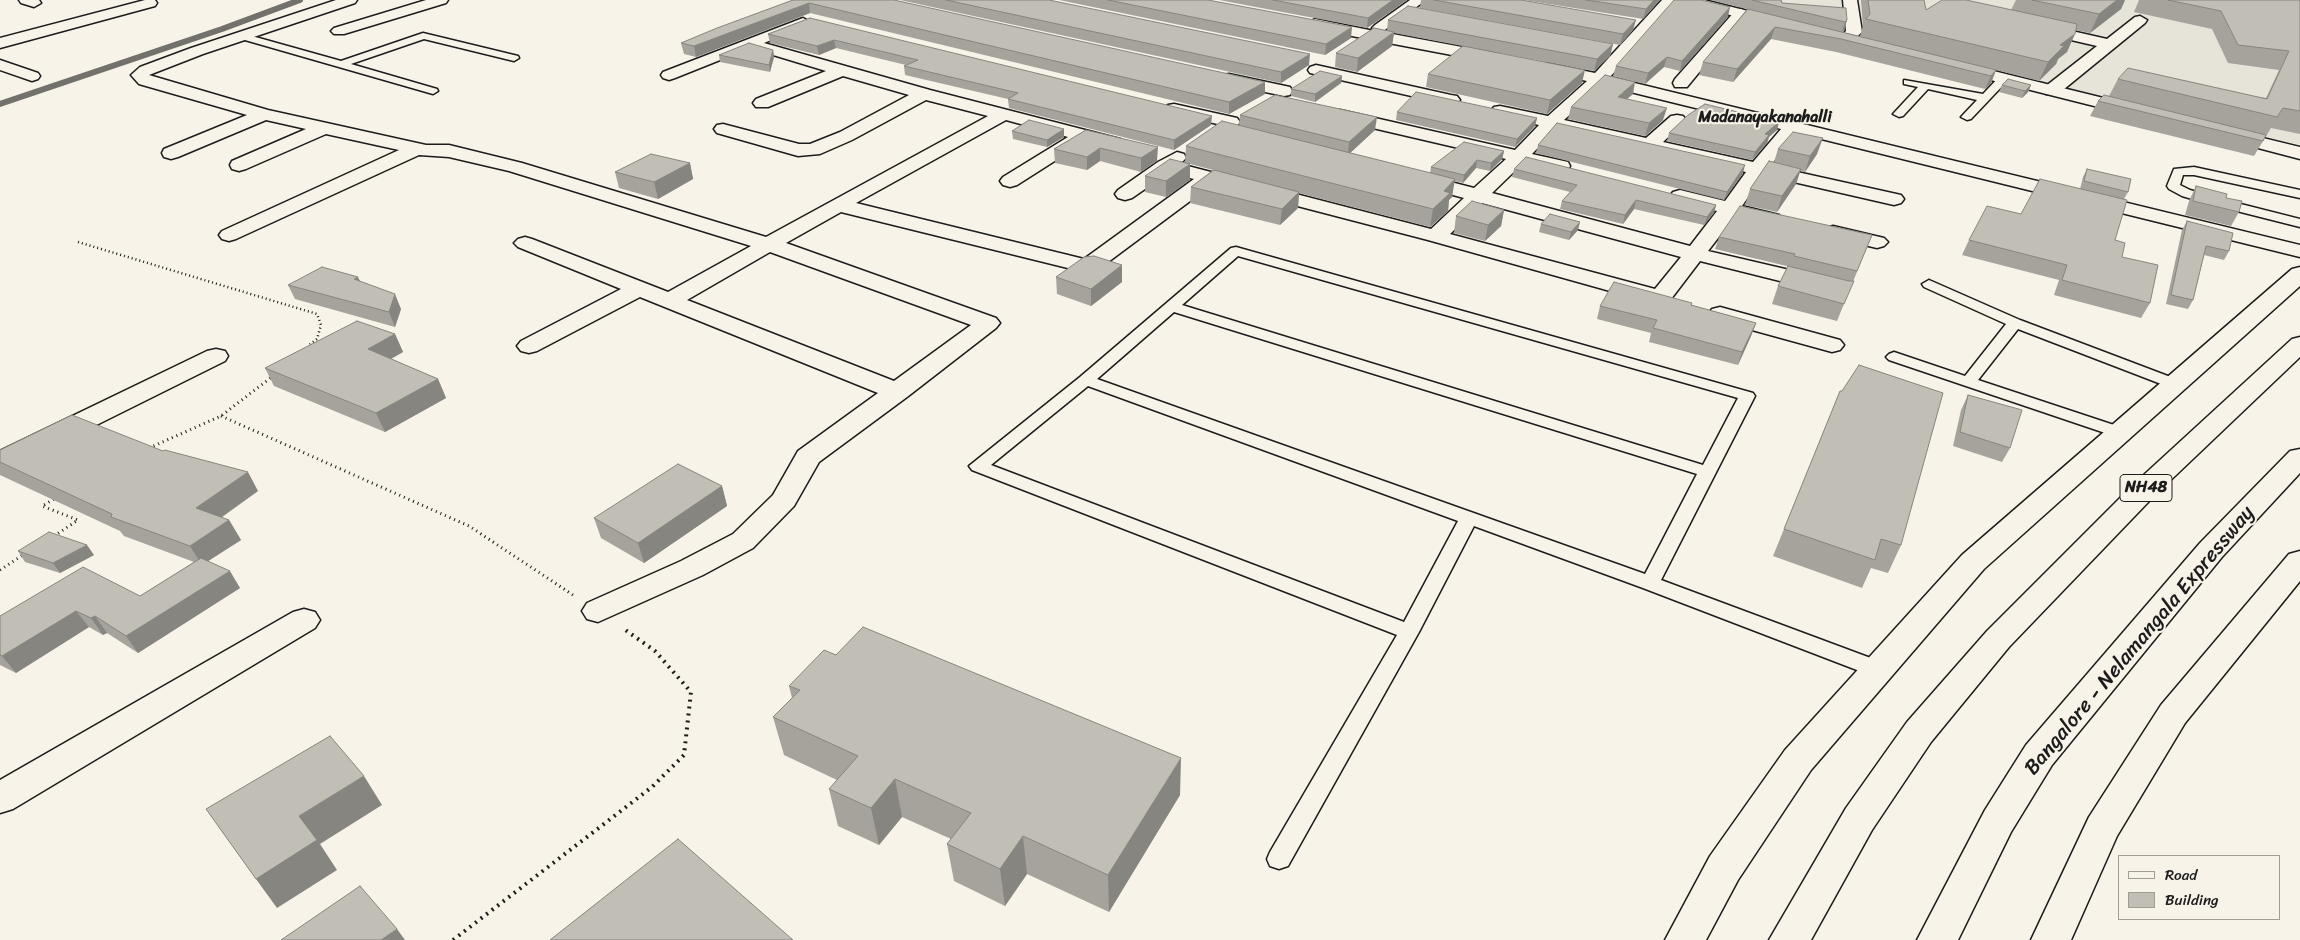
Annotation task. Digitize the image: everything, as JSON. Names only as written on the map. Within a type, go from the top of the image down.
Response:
[{"type":"main road","points":[[350,0],[241,36],[146,70],[139,75],[145,80],[264,114],[417,149],[449,151],[515,167],[768,244],[988,323],[898,392],[808,457],[784,500],[743,541],[692,568],[598,611]]},
{"type":"main road","points":[[339,31],[441,0]]},
{"type":"main road","points":[[1435,236],[1599,79],[1670,0]]},
{"type":"main road","points":[[1686,0],[1733,8],[1798,28]]},
{"type":"main road","points":[[1846,40],[1854,32],[1850,0]]},
{"type":"main road","points":[[0,43],[150,3]]},
{"type":"main road","points":[[1348,48],[1404,11],[1421,7]]},
{"type":"main road","points":[[1681,83],[1733,8]]},
{"type":"main road","points":[[670,74],[810,19],[818,21]]},
{"type":"main road","points":[[2052,90],[2140,20]]},
{"type":"main road","points":[[1304,22],[1513,62]]},
{"type":"main road","points":[[1629,23],[1648,26]]},
{"type":"main road","points":[[2023,25],[2109,44]]},
{"type":"main road","points":[[1827,35],[1865,44]]},
{"type":"main road","points":[[748,43],[924,94],[1130,147]]},
{"type":"main road","points":[[1606,49],[1625,52]]},
{"type":"main road","points":[[697,80],[771,50]]},
{"type":"main road","points":[[1217,76],[1279,99],[1320,62],[1467,103]]},
{"type":"main road","points":[[1941,63],[2147,114]]},
{"type":"main road","points":[[0,65],[32,76]]},
{"type":"main road","points":[[1532,66],[1599,79],[2300,250]]},
{"type":"main road","points":[[762,104],[840,71]]},
{"type":"main road","points":[[723,129],[798,150],[813,150],[846,136],[924,94]]},
{"type":"main road","points":[[1163,106],[1220,129],[1247,137]]},
{"type":"main road","points":[[1486,107],[1894,198]]},
{"type":"main road","points":[[1322,110],[1578,171]]},
{"type":"main road","points":[[1220,129],[1248,113]]},
{"type":"main road","points":[[171,152],[264,114]]},
{"type":"main road","points":[[670,300],[1003,115]]},
{"type":"main road","points":[[1651,143],[1677,120]]},
{"type":"main road","points":[[1680,303],[1696,254],[1730,209],[1758,167],[1792,127]]},
{"type":"main road","points":[[239,165],[324,128]]},
{"type":"main road","points":[[2214,131],[2300,153]]},
{"type":"main road","points":[[1010,181],[1083,135]]},
{"type":"main road","points":[[229,235],[417,149]]},
{"type":"main road","points":[[1125,194],[1172,157],[1209,178],[1435,236],[1832,345]]},
{"type":"main road","points":[[1401,175],[1478,194],[1696,254],[1843,290]]},
{"type":"main road","points":[[838,205],[1088,266],[1209,178]]},
{"type":"main road","points":[[1664,192],[1786,222]]},
{"type":"main road","points":[[1813,228],[1878,242]]},
{"type":"main road","points":[[525,242],[898,392]]},
{"type":"main road","points":[[1685,940],[1724,868],[1798,760],[1973,562],[2300,274]]},
{"type":"main road","points":[[530,346],[640,288]]},
{"type":"main road","name":"NH48","points":[[1789,940],[1859,819],[1919,732],[1998,639],[2145,489],[2300,344]]},
{"type":"main road","points":[[0,462],[216,356]]},
{"type":"main road","name":"Bangalore - Nelamangala Expressway","points":[[1937,940],[1998,821],[2039,755],[2211,550],[2300,457]]},
{"type":"main road","points":[[2051,940],[2102,828],[2173,714],[2295,575]]},
{"type":"main road","points":[[0,798],[304,620]]},
{"type":"lane","points":[[241,36],[433,91]]},
{"type":"lane","points":[[340,65],[424,36],[514,58]]},
{"type":"lane","points":[[1967,117],[2004,78]]},
{"type":"lane","points":[[1908,82],[1985,98]]},
{"type":"lane","points":[[1899,114],[1925,86]]},
{"type":"lane","points":[[2300,194],[2229,177],[2194,171],[2178,172],[2173,186],[2186,193],[2213,201],[2300,223]]},
{"type":"lane","points":[[1408,632],[978,466],[1086,380],[1236,251],[1747,396],[1650,583]]},
{"type":"lane","points":[[1928,284],[2015,323],[2175,384]]},
{"type":"lane","points":[[1172,307],[1708,472]]},
{"type":"lane","points":[[1968,382],[2015,323]]},
{"type":"lane","points":[[1894,358],[2120,433]]},
{"type":"lane","points":[[1086,380],[1650,583],[1877,669]]},
{"type":"lane","points":[[1279,859],[1408,632],[1468,519]]},
{"type":"path","points":[[78,242],[317,314],[321,325],[316,339],[304,350]]},
{"type":"path","points":[[145,450],[221,416],[276,374]]},
{"type":"path","points":[[221,416],[469,526],[655,651],[691,692],[684,755],[652,788],[453,940]]},
{"type":"path","points":[[47,540],[78,520],[42,506],[59,496]]},
{"type":"path","points":[[0,570],[31,550]]},
{"type":"shaded area","points":[[1704,0],[2300,0],[2300,145],[1716,3]]},
{"type":"building","points":[[793,0],[894,0],[1265,82],[1229,102],[809,3],[694,46],[681,43]]},
{"type":"building","points":[[946,0],[1049,0],[1310,54],[1281,72]]},
{"type":"building","points":[[1108,0],[1208,0],[1352,27],[1326,44]]},
{"type":"building","points":[[1273,0],[1393,0],[1368,18]]},
{"type":"building","points":[[1434,0],[1521,0],[1636,20],[1623,34]]},
{"type":"building","points":[[1586,0],[1654,0],[1646,9]]},
{"type":"building","points":[[1674,0],[1701,0],[1730,7],[1682,61],[1667,57],[1648,73],[1616,66]]},
{"type":"building","points":[[1752,0],[1781,0],[1782,3],[1846,8],[1847,20],[1845,22]]},
{"type":"building","points":[[1868,0],[1924,0],[1926,10],[1942,0],[1966,0],[2077,24],[2075,34],[2060,45],[2064,46],[2048,62],[1866,19],[1870,14]]},
{"type":"building","points":[[2032,0],[2117,0],[2099,14]]},
{"type":"building","points":[[2168,0],[2300,0],[2300,111],[2283,108],[2277,117],[2118,79],[2128,68],[2267,99],[2289,51],[2238,45],[2221,11]]},
{"type":"building","points":[[1408,6],[1613,44],[1597,59],[1388,20]]},
{"type":"building","points":[[1748,9],[1996,70],[1991,76],[1841,39],[1775,27],[1737,69],[1703,62]]},
{"type":"building","points":[[810,18],[1212,116],[1174,140],[1008,99],[1018,93],[904,66],[918,60],[834,40],[817,46],[768,34]]},
{"type":"building","points":[[1374,28],[1394,32],[1358,58],[1336,53]]},
{"type":"building","points":[[749,43],[773,50],[769,65],[719,55]]},
{"type":"building","points":[[1463,46],[1585,70],[1550,100],[1428,74]]},
{"type":"building","points":[[1320,71],[1342,76],[1315,94],[1291,89]]},
{"type":"building","points":[[1605,75],[1635,82],[1618,97],[1667,108],[1649,123],[1571,107]]},
{"type":"building","points":[[2008,79],[2031,85],[2025,91],[2002,85]]},
{"type":"building","points":[[1416,92],[1537,118],[1517,139],[1397,112]]},
{"type":"building","points":[[1275,95],[1377,117],[1349,142],[1240,115]]},
{"type":"building","points":[[2104,95],[2266,135],[2263,141],[2098,101]]},
{"type":"building","points":[[1705,104],[1779,122],[1765,134],[1769,135],[1755,152],[1669,133],[1688,115]]},
{"type":"building","points":[[1029,120],[1064,129],[1047,140],[1012,131]]},
{"type":"building","points":[[1222,121],[1455,179],[1444,191],[1450,193],[1433,209],[1186,146]]},
{"type":"building","points":[[1557,123],[1745,165],[1727,192],[1538,145]]},
{"type":"building","points":[[1086,130],[1158,147],[1141,158],[1100,148],[1087,157],[1054,149]]},
{"type":"building","points":[[1793,132],[1823,138],[1810,156],[1778,149]]},
{"type":"building","points":[[1464,142],[1504,151],[1491,163],[1477,160],[1464,175],[1431,167]]},
{"type":"building","points":[[651,154],[690,163],[654,182],[615,172]]},
{"type":"building","points":[[1526,157],[1716,205],[1707,217],[1636,200],[1625,215],[1562,201],[1577,185],[1514,169]]},
{"type":"building","points":[[1170,159],[1190,164],[1166,181],[1145,176]]},
{"type":"building","points":[[1769,161],[1801,169],[1782,196],[1750,189]]},
{"type":"building","points":[[2087,169],[2131,179],[2128,192],[2084,181]]},
{"type":"building","points":[[1214,170],[1299,192],[1282,209],[1191,187]]},
{"type":"building","points":[[2040,179],[2127,200],[2115,240],[2125,243],[2122,257],[2158,265],[2150,303],[2062,280],[2067,265],[1969,240],[1987,206],[2021,214]]},
{"type":"building","points":[[2196,186],[2227,194],[2226,198],[2242,201],[2239,212],[2193,201]]},
{"type":"building","points":[[1472,201],[1504,210],[1488,225],[1456,216]]},
{"type":"building","points":[[1740,206],[1872,235],[1857,271],[1794,256],[1795,254],[1719,237]]},
{"type":"building","points":[[1550,214],[1580,222],[1571,232],[1541,224]]},
{"type":"building","points":[[2187,221],[2233,233],[2229,251],[2206,246],[2193,300],[2171,295]]},
{"type":"building","points":[[1094,256],[1122,265],[1091,289],[1056,277],[1084,257]]},
{"type":"building","points":[[1788,266],[1854,281],[1844,304],[1778,286]]},
{"type":"building","points":[[322,267],[358,277],[354,279],[395,294],[389,312],[288,285]]},
{"type":"building","points":[[1614,282],[1756,323],[1742,352],[1653,328],[1657,320],[1600,306]]},
{"type":"building","points":[[357,321],[395,334],[368,349],[438,379],[376,413],[265,368]]},
{"type":"building","points":[[1859,365],[1943,393],[1901,545],[1881,539],[1875,560],[1784,529],[1840,391],[1842,391]]},
{"type":"building","points":[[1968,395],[2022,410],[2010,448],[1960,432]]},
{"type":"building","points":[[72,415],[163,451],[248,472],[196,508],[229,520],[190,546],[111,517],[112,514],[0,462],[0,450]]},
{"type":"building","points":[[678,464],[722,486],[638,543],[594,518]]},
{"type":"building","points":[[49,532],[87,545],[53,563],[18,551]]},
{"type":"building","points":[[201,558],[230,571],[126,636],[95,616],[91,618],[76,611],[2,656],[0,655],[0,616],[83,567],[140,596]]},
{"type":"building","points":[[863,627],[1181,758],[1108,875],[1023,836],[1000,869],[947,844],[971,813],[895,779],[871,808],[829,789],[858,756],[773,717],[800,690],[789,686],[824,650],[836,655]]},
{"type":"building","points":[[330,736],[364,776],[299,816],[317,840],[256,879],[206,809]]},
{"type":"building","points":[[678,839],[793,940],[550,940]]},
{"type":"building","points":[[360,886],[397,929],[381,940],[281,940]]},
{"type":"waterway","points":[[0,104],[222,29],[300,0]]},
{"type":"district","name":"Madanayakanahalli","points":[[1765,118]]}]
